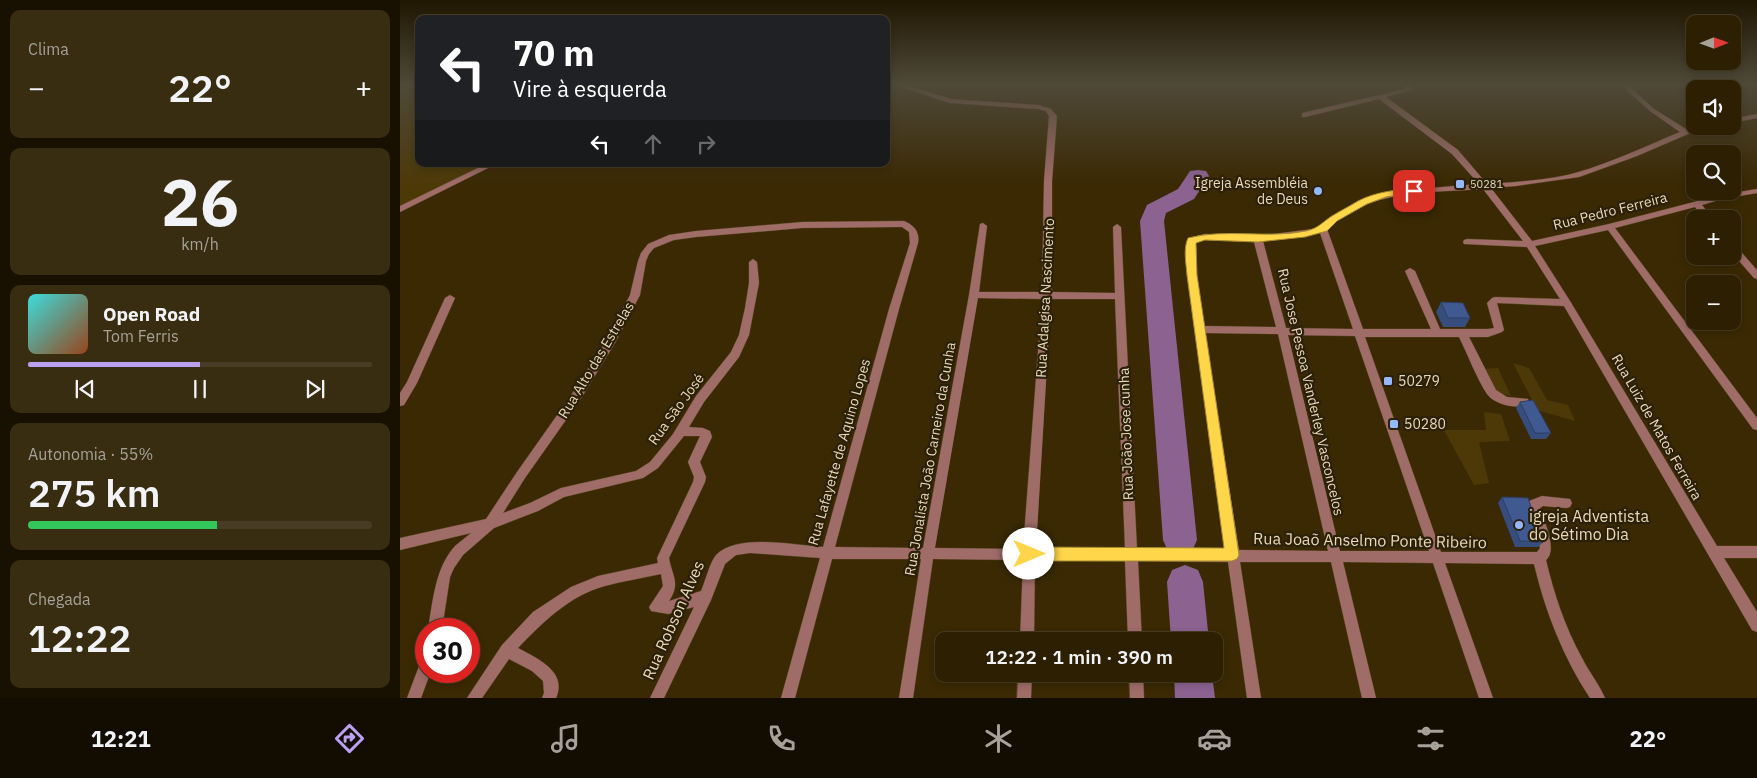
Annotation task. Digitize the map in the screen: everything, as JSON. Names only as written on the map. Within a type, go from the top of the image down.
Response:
[{"type":"street","name":"Rua Adalgisa Nascimento","points":[[1026,632],[1029,554],[1047,295],[1048,181],[1053,118]]},
{"type":"street","name":"Rua Luiz de Matos Ferreira","points":[[1409,118],[1455,152],[1485,186],[1530,244],[1567,303],[1757,625]]},
{"type":"street","points":[[1661,118],[1685,132]]},
{"type":"street","points":[[1254,698],[1192,275],[1190,248],[1192,240],[1205,237],[1258,239],[1292,236],[1323,229],[1342,213],[1364,202],[1385,195],[1576,175],[1626,157],[1685,132]]},
{"type":"street","points":[[400,209],[486,167]]},
{"type":"street","name":"Rua Pedro Ferreira","points":[[1468,242],[1530,244],[1610,227],[1696,203],[1757,191]]},
{"type":"street","points":[[1696,203],[1702,210]]},
{"type":"street","name":"Rua Alto das Estrelas","points":[[437,618],[444,577],[450,564],[459,551],[490,524],[610,343],[635,295],[642,261],[645,253],[651,246],[672,237],[696,234],[802,225],[898,223]]},
{"type":"street","name":"Rua Lafayette de Aquino Lopes","points":[[788,698],[826,553],[914,243],[915,236],[913,231],[904,224],[898,223]]},
{"type":"street","name":"Rua Jonalista João Carneiro da Cunha","points":[[906,698],[928,554],[974,295],[983,226]]},
{"type":"street","name":"Rua João Jose cunha","points":[[1116,227],[1135,632]]},
{"type":"street","points":[[1610,227],[1757,426]]},
{"type":"street","points":[[1323,229],[1486,698]]},
{"type":"street","name":"Rua Jose Pessoa Vanderley Vasconcelos","points":[[1258,239],[1282,331],[1369,698]]},
{"type":"street","points":[[1741,257],[1757,276]]},
{"type":"street","name":"Rua São José","points":[[490,524],[534,507],[562,493],[639,475],[654,465],[680,431],[700,398],[735,354],[744,335],[754,283],[753,262]]},
{"type":"street","points":[[1410,271],[1438,333]]},
{"type":"street","points":[[974,295],[1120,296]]},
{"type":"street","points":[[400,402],[412,383],[450,298]]},
{"type":"street","points":[[1200,329],[1360,333],[1488,333],[1499,330],[1492,303],[1495,300],[1567,303]]},
{"type":"street","points":[[1462,333],[1492,393],[1505,401],[1524,402]]},
{"type":"street","points":[[680,431],[703,432],[706,434],[706,437],[694,462],[700,477],[699,482],[663,558],[664,568],[670,579],[669,589],[656,607],[674,606],[706,596]]},
{"type":"street","points":[[1566,503],[1542,501],[1533,505],[1546,548],[1545,553],[1539,558],[1552,609],[1591,688],[1598,698]]},
{"type":"street","points":[[400,544],[490,524]]},
{"type":"street","name":"Rua Joaõ Anselmo Ponte Ribeiro","points":[[750,547],[826,553],[1539,558]]},
{"type":"street","name":"Rua Robson Alves","points":[[657,698],[706,596],[716,568],[723,557],[733,550],[750,547]]},
{"type":"street","points":[[1713,552],[1757,552]]},
{"type":"street","points":[[474,698],[507,650],[538,617],[576,591],[602,580],[664,568]]},
{"type":"street","points":[[507,650],[537,666],[550,678],[551,694],[549,698]]},
{"type":"street","points":[[1024,698],[1025,682]]},
{"type":"street","points":[[1136,682],[1137,698]]},
{"type":"street","points":[[414,698],[420,683]]},
{"type":"shaded area","points":[[400,118],[415,118],[415,167],[479,167],[400,207]]},
{"type":"shaded area","points":[[1513,363],[1529,368],[1547,400],[1568,405],[1575,421],[1537,410]]},
{"type":"shaded area","points":[[1498,368],[1511,396],[1493,392],[1482,369]]},
{"type":"shaded area","points":[[1484,412],[1501,414],[1510,441],[1479,442],[1489,483],[1474,485],[1444,430],[1486,430]]},
{"type":"building","points":[[1441,302],[1463,303],[1470,318],[1448,318]]},
{"type":"building","points":[[1533,400],[1551,433],[1535,433],[1520,402]]},
{"type":"building","name":"igreja Adventista do Sétimo Dia","points":[[1502,497],[1528,498],[1543,542],[1520,541]]},
{"type":"waterway","points":[[1180,540],[1152,221],[1155,210],[1173,199],[1186,194],[1198,176]]},
{"type":"waterway","points":[[1185,582],[1189,632]]},
{"type":"waterway","points":[[1194,682],[1195,698]]},
{"type":"place","name":"50281","points":[[1460,184]]},
{"type":"place","name":"Igreja Assembléia de Deus","points":[[1318,191]]},
{"type":"place","name":"50279","points":[[1388,381]]},
{"type":"place","name":"50280","points":[[1394,424]]},
{"type":"place","name":"igreja Adventista do Sétimo Dia","points":[[1519,525]]},
{"type":"route","points":[[1029,554],[1232,555],[1192,275],[1190,248],[1192,240],[1205,237],[1258,239],[1305,234],[1323,229],[1342,213],[1373,198],[1396,192],[1414,191]]}]
